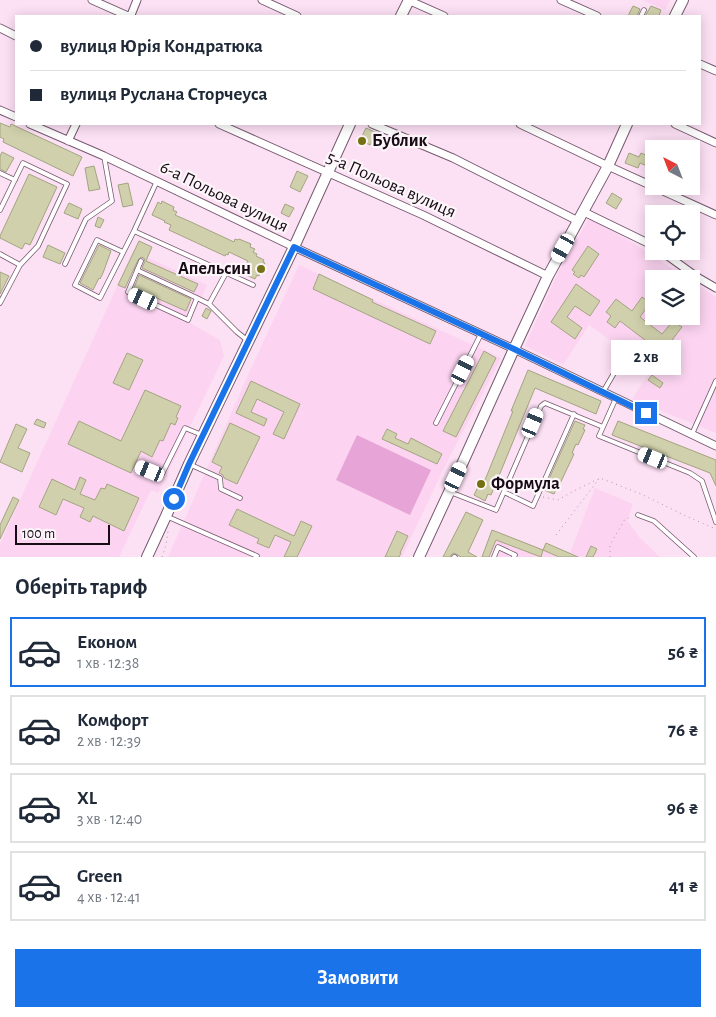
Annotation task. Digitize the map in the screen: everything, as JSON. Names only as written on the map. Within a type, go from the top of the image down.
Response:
[{"type":"street","points":[[92,0],[128,15]]},
{"type":"street","points":[[130,15],[137,0]]},
{"type":"street","points":[[262,0],[295,15]]},
{"type":"street","points":[[402,15],[409,0],[442,15]]},
{"type":"street","points":[[561,0],[595,15]]},
{"type":"street","points":[[676,15],[683,0]]},
{"type":"street","points":[[0,28],[15,36]]},
{"type":"street","points":[[701,64],[716,71]]},
{"type":"street","points":[[0,110],[15,118]]},
{"type":"street","name":"6-а Польова вулиця","points":[[32,125],[104,156],[716,446]]},
{"type":"street","points":[[68,141],[76,125]]},
{"type":"street","name":"5-а Польова вулиця","points":[[221,125],[424,215],[548,276]]},
{"type":"street","points":[[147,557],[189,464],[294,247],[350,125]]},
{"type":"street","points":[[374,125],[453,158],[578,221]]},
{"type":"street","points":[[522,125],[716,215]]},
{"type":"street","points":[[419,557],[548,276],[608,166],[627,125]]},
{"type":"street","points":[[678,125],[716,143]]},
{"type":"street","points":[[584,212],[645,242]]},
{"type":"street","points":[[673,260],[716,288]]},
{"type":"lane","points":[[642,15],[644,10]]},
{"type":"lane","points":[[65,264],[86,219],[112,201],[104,156]]},
{"type":"lane","points":[[0,210],[23,163],[67,184],[38,246],[20,265],[0,303]]},
{"type":"lane","points":[[0,173],[15,180]]},
{"type":"lane","points":[[123,252],[97,240],[75,285],[100,298],[134,232],[157,181]]},
{"type":"lane","points":[[134,232],[253,285]]},
{"type":"lane","points":[[0,254],[20,265]]},
{"type":"lane","points":[[141,261],[128,292],[188,320],[197,298]]},
{"type":"lane","points":[[137,270],[209,304],[237,332],[249,341]]},
{"type":"lane","points":[[209,304],[226,273]]},
{"type":"lane","points":[[436,423],[481,334]]},
{"type":"lane","points":[[603,392],[631,344]]},
{"type":"lane","points":[[692,434],[716,381]]},
{"type":"lane","points":[[616,398],[599,436],[690,473],[702,481],[716,522]]},
{"type":"lane","points":[[450,492],[496,510],[541,406],[545,402],[603,427]]},
{"type":"lane","points":[[504,492],[533,506],[574,414]]},
{"type":"lane","points":[[139,466],[161,476],[185,428],[203,436]]},
{"type":"lane","points":[[189,464],[220,478],[220,489],[240,498]]},
{"type":"lane","points":[[638,515],[654,521],[694,557]]},
{"type":"lane","points":[[166,516],[256,557]]},
{"type":"lane","points":[[494,557],[498,547],[515,555],[514,557]]},
{"type":"path","points":[[537,496],[558,500],[600,478],[641,494],[716,529]]},
{"type":"path","points":[[556,535],[600,478]]},
{"type":"path","points":[[610,557],[610,545],[625,519],[638,515]]},
{"type":"path","points":[[162,557],[169,527],[166,516]]},
{"type":"shaded area","points":[[643,0],[670,0],[665,10]]},
{"type":"shaded area","points":[[589,218],[645,251],[645,260],[659,260],[674,270],[645,270],[645,325],[700,325],[700,287],[716,297],[716,433],[632,399],[651,370],[589,325],[563,365],[525,346],[559,270]]},
{"type":"shaded area","points":[[134,249],[147,255],[146,257],[207,285],[190,323],[220,340],[224,356],[158,493],[151,490],[119,557],[0,557],[0,544]]},
{"type":"shaded area","points":[[299,265],[501,358],[443,470],[402,557],[168,557],[247,377]]},
{"type":"shaded area","points":[[357,435],[431,470],[410,515],[336,480]]},
{"type":"shaded area","points":[[595,488],[633,504],[627,520],[639,537],[660,557],[482,557],[492,530],[543,550],[546,543],[570,553]]},
{"type":"building","points":[[633,6],[640,9],[637,15],[628,15]]},
{"type":"building","points":[[651,6],[661,10],[659,15],[646,15]]},
{"type":"building","points":[[0,123],[10,127],[11,124],[82,157],[73,176],[3,142],[4,139],[0,137]]},
{"type":"building","points":[[366,128],[377,133],[370,145],[360,140]]},
{"type":"building","points":[[2,152],[14,158],[6,172],[0,169],[0,156]]},
{"type":"building","points":[[629,153],[639,157],[641,153],[645,155],[645,165],[640,163],[638,168],[625,163]]},
{"type":"building","points":[[94,166],[100,189],[89,191],[85,168]]},
{"type":"building","points":[[297,171],[308,176],[300,192],[290,187]]},
{"type":"building","points":[[29,174],[57,187],[30,245],[25,243],[22,249],[0,238],[0,236]]},
{"type":"building","points":[[128,183],[133,205],[123,207],[118,185]]},
{"type":"building","points":[[612,193],[622,199],[616,209],[606,203]]},
{"type":"building","points":[[162,201],[174,207],[173,210],[177,212],[175,215],[234,242],[235,239],[239,239],[251,244],[250,247],[255,249],[253,252],[264,260],[263,262],[265,263],[259,276],[257,275],[255,279],[244,274],[245,272],[243,271],[248,261],[229,252],[225,256],[169,230],[171,225],[152,215],[158,202],[161,204]]},
{"type":"building","points":[[69,203],[82,209],[78,219],[64,213]]},
{"type":"building","points":[[285,204],[294,208],[289,217],[281,213]]},
{"type":"building","points":[[98,217],[104,220],[100,228],[95,226]]},
{"type":"building","points":[[139,241],[152,247],[146,261],[198,284],[194,292],[142,268],[145,261],[141,257],[125,288],[118,285]]},
{"type":"building","points":[[48,245],[65,253],[60,264],[43,257]]},
{"type":"building","points":[[99,245],[111,251],[103,273],[93,290],[80,283]]},
{"type":"building","points":[[588,246],[599,254],[584,277],[581,275],[579,278],[573,274],[575,272],[572,270]]},
{"type":"building","points":[[0,272],[9,276],[0,294]]},
{"type":"building","points":[[319,274],[373,300],[372,302],[436,331],[430,344],[313,289]]},
{"type":"building","points":[[139,275],[191,299],[186,311],[134,288]]},
{"type":"building","points":[[576,284],[600,301],[590,316],[575,306],[567,317],[582,328],[575,339],[551,322]]},
{"type":"building","points":[[642,297],[645,299],[645,310],[640,317],[645,321],[645,325],[650,325],[662,334],[670,325],[682,327],[662,353],[620,321],[615,328],[607,322],[611,316],[606,312],[616,299],[632,311]]},
{"type":"building","points":[[206,308],[211,311],[207,319],[202,316]]},
{"type":"building","points":[[484,351],[496,358],[456,437],[443,431]]},
{"type":"building","points":[[127,353],[143,360],[129,390],[113,383]]},
{"type":"building","points":[[528,370],[601,401],[596,414],[535,388],[491,495],[488,494],[485,501],[474,495],[482,479],[485,480]]},
{"type":"building","points":[[652,375],[663,383],[660,388],[648,380]]},
{"type":"building","points":[[251,381],[300,404],[284,439],[273,434],[284,412],[257,399],[251,412],[267,419],[264,426],[236,413]]},
{"type":"building","points":[[145,390],[181,406],[175,425],[171,423],[163,441],[160,440],[152,457],[141,451],[131,473],[68,444],[79,421],[121,441]]},
{"type":"building","points":[[37,419],[46,423],[44,428],[34,424]]},
{"type":"building","points":[[575,421],[585,425],[583,429],[585,430],[578,445],[576,444],[572,453],[574,454],[554,494],[544,490]]},
{"type":"building","points":[[618,421],[716,460],[716,486],[710,473],[612,435]]},
{"type":"building","points":[[230,423],[260,437],[237,484],[224,478],[219,473],[222,467],[212,462]]},
{"type":"building","points":[[16,424],[27,429],[18,448],[30,453],[22,472],[0,462]]},
{"type":"building","points":[[387,429],[397,434],[395,438],[408,444],[411,438],[442,454],[437,464],[382,439]]},
{"type":"building","points":[[80,477],[86,480],[80,494],[95,500],[101,488],[105,489],[107,484],[139,498],[124,531],[93,516],[90,522],[80,517],[84,508],[63,499],[56,515],[39,507],[52,479],[75,490]]},
{"type":"building","points":[[13,497],[19,500],[0,539],[0,525]]},
{"type":"building","points":[[237,509],[294,536],[301,521],[312,526],[297,557],[284,557],[291,542],[275,535],[269,548],[257,543],[259,539],[229,525]]},
{"type":"building","points":[[466,512],[483,520],[468,552],[477,557],[461,557],[454,553],[450,557],[443,557]]},
{"type":"building","points":[[492,530],[543,550],[541,557],[496,540],[489,557],[482,557]]},
{"type":"building","points":[[397,531],[408,536],[401,553],[399,557],[385,557]]},
{"type":"building","points":[[546,543],[578,557],[559,557],[543,550]]},
{"type":"building","points":[[591,546],[597,549],[593,557],[586,557]]},
{"type":"place","name":"Бублик","points":[[362,141]]},
{"type":"place","name":"Апельсин","points":[[261,269]]},
{"type":"place","name":"Формула","points":[[481,484]]},
{"type":"route","points":[[174,499],[189,464],[294,247],[514,349],[646,413]]}]
